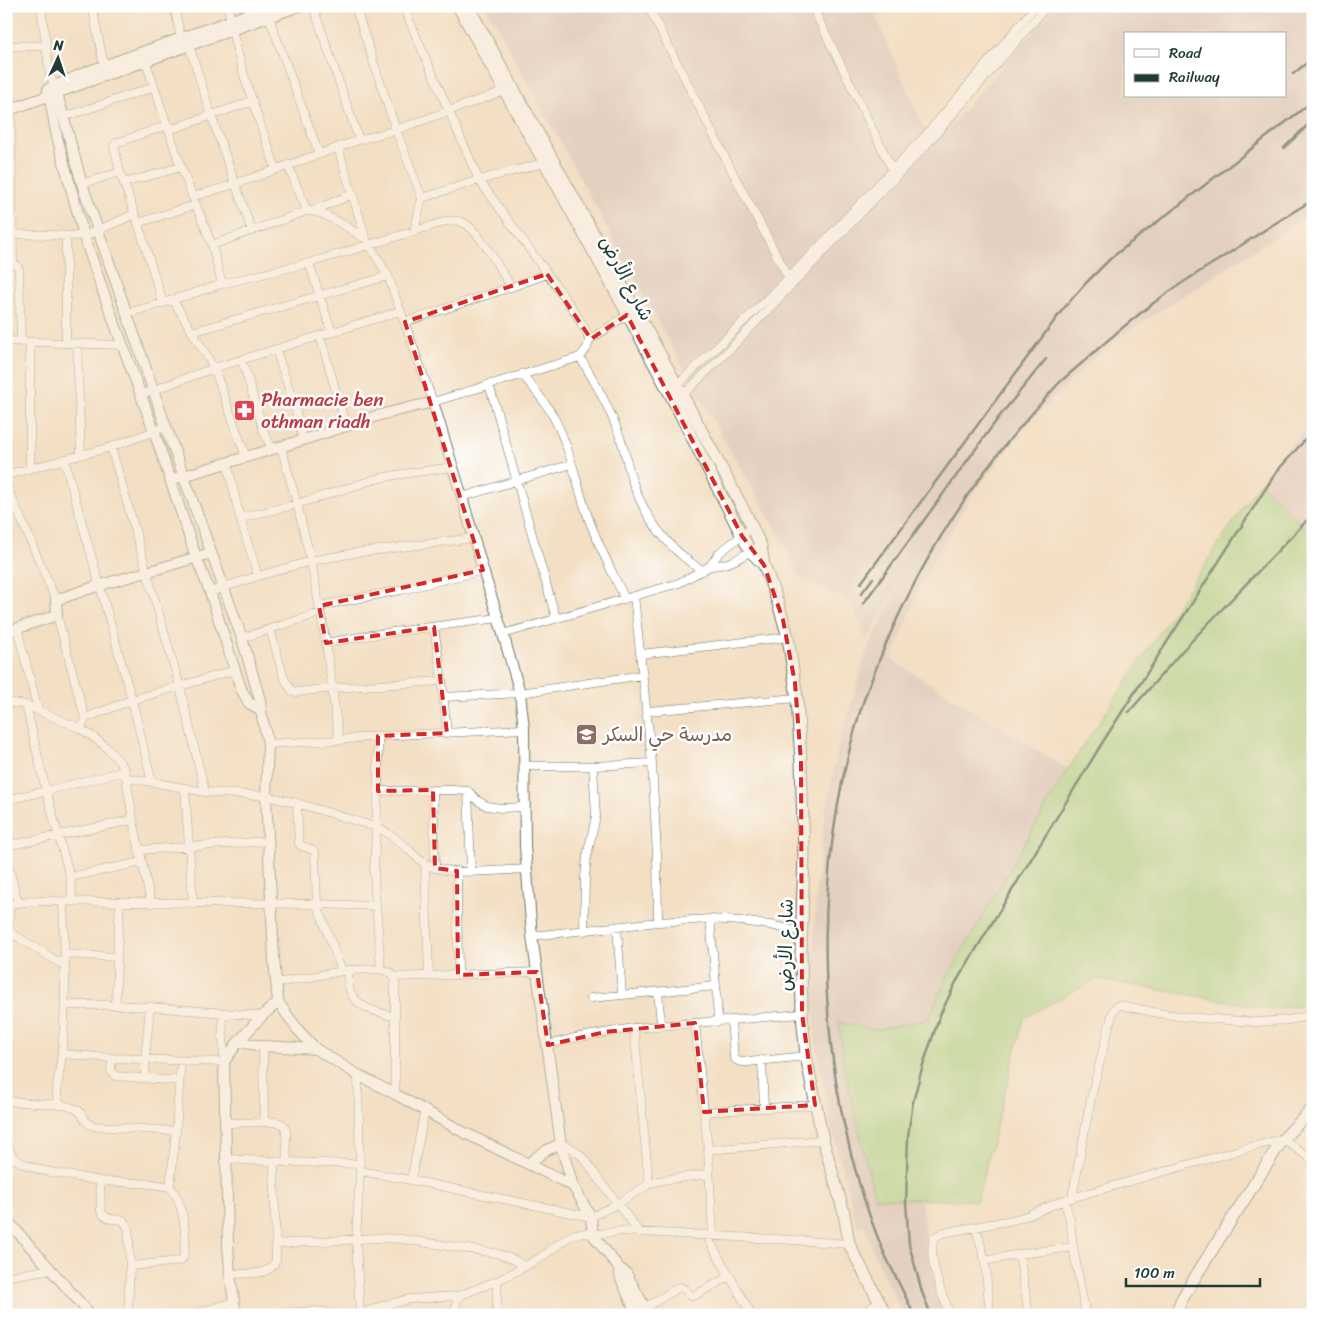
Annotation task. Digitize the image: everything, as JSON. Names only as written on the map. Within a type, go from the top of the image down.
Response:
[{"type":"main road","name":"شارع الأرض","points":[[458,6],[494,63],[676,394],[753,527],[756,549],[778,603],[792,658],[802,762],[804,838],[802,1014],[806,1056],[822,1140],[844,1213],[848,1244],[886,1315]]},
{"type":"main road","name":"شارع الأرض","points":[[468,6],[494,63],[504,91],[627,315],[676,394],[742,536],[756,549]]},
{"type":"main road","points":[[1175,1315],[1183,1297],[1202,1266],[1283,1140],[1313,1108]]},
{"type":"street","points":[[41,6],[60,146],[84,236],[154,431],[235,670],[246,699],[261,711]]},
{"type":"street","points":[[92,6],[104,66]]},
{"type":"street","points":[[174,6],[252,231]]},
{"type":"street","points":[[228,6],[231,25],[253,101],[276,169]]},
{"type":"street","points":[[52,91],[231,25],[270,6]]},
{"type":"street","points":[[231,25],[269,17],[300,6]]},
{"type":"street","points":[[313,6],[360,140]]},
{"type":"street","points":[[355,6],[396,130],[422,198],[414,232]]},
{"type":"street","points":[[170,480],[346,426],[580,358],[587,348],[589,340],[587,332],[573,309],[479,180],[403,6]]},
{"type":"street","points":[[648,6],[737,181],[791,281]]},
{"type":"street","points":[[812,6],[894,173]]},
{"type":"street","points":[[676,394],[732,347],[791,281],[894,173],[1036,6]]},
{"type":"street","points":[[894,173],[929,142],[1047,6]]},
{"type":"street","points":[[269,17],[319,154]]},
{"type":"street","points":[[6,46],[46,46]]},
{"type":"street","points":[[30,468],[26,342],[19,270],[17,265],[9,264],[12,234],[9,110],[36,100],[76,76],[104,66],[144,56]]},
{"type":"street","points":[[144,56],[181,167],[212,245],[222,284]]},
{"type":"street","points":[[64,117],[154,88]]},
{"type":"street","points":[[52,91],[64,117],[82,184],[166,427],[242,638],[260,700],[268,744],[266,796],[278,1002],[298,1030],[316,1049],[358,1076],[395,1094],[465,1133],[573,1186]]},
{"type":"street","points":[[138,223],[276,169],[360,140],[396,130],[504,91]]},
{"type":"street","points":[[163,304],[120,172],[114,151],[115,144],[253,101]]},
{"type":"street","points":[[338,148],[368,242],[388,276],[433,402],[520,693],[524,730],[524,807],[532,936],[561,1145],[573,1186],[591,1217],[593,1235],[619,1268],[626,1273],[644,1313],[679,1287],[694,1296],[730,1276]]},
{"type":"street","points":[[422,198],[479,180],[544,163]]},
{"type":"street","points":[[288,165],[310,211],[334,221],[368,242]]},
{"type":"street","points":[[124,183],[181,167]]},
{"type":"street","points":[[82,184],[120,172]]},
{"type":"street","points":[[212,245],[353,194]]},
{"type":"street","points":[[12,234],[84,236],[135,214]]},
{"type":"street","points":[[127,313],[163,304],[222,284],[308,263],[368,242],[456,220],[465,223],[474,232],[511,287]]},
{"type":"street","points":[[66,236],[66,343]]},
{"type":"street","points":[[308,263],[332,333]]},
{"type":"street","points":[[405,322],[547,274]]},
{"type":"street","points":[[192,332],[388,276]]},
{"type":"street","points":[[173,300],[214,368],[246,457]]},
{"type":"street","points":[[140,395],[214,368],[401,311]]},
{"type":"street","points":[[589,340],[627,315]]},
{"type":"street","points":[[320,336],[346,426]]},
{"type":"street","points":[[6,341],[122,345]]},
{"type":"street","points":[[77,344],[81,454]]},
{"type":"street","points":[[276,350],[294,404],[303,440]]},
{"type":"street","points":[[580,358],[609,409],[622,443],[631,478],[648,517],[674,549],[688,562],[707,568]]},
{"type":"street","points":[[242,360],[264,432],[276,448],[297,504],[311,562],[326,643],[339,740]]},
{"type":"street","points":[[522,374],[552,415],[560,431],[591,525],[625,599]]},
{"type":"street","points":[[489,384],[556,618]]},
{"type":"street","points":[[6,475],[111,447],[166,427]]},
{"type":"street","points":[[111,447],[180,687],[205,792]]},
{"type":"street","points":[[64,460],[132,700],[152,782]]},
{"type":"street","points":[[227,462],[240,518],[258,576]]},
{"type":"street","points":[[462,497],[572,464]]},
{"type":"street","points":[[240,518],[297,504],[376,479],[453,466]]},
{"type":"street","points":[[6,484],[56,600],[57,615],[85,718],[81,729]]},
{"type":"street","points":[[707,568],[719,552],[753,527]]},
{"type":"street","points":[[210,592],[258,576],[311,562],[354,554],[474,538]]},
{"type":"street","points":[[503,634],[679,583],[707,568],[724,565],[756,549]]},
{"type":"street","points":[[56,600],[100,585],[211,553]]},
{"type":"street","points":[[242,638],[319,609],[483,570]]},
{"type":"street","points":[[634,596],[648,711],[652,763],[657,855],[658,922]]},
{"type":"street","points":[[6,632],[57,615]]},
{"type":"street","points":[[326,643],[498,618]]},
{"type":"street","points":[[434,627],[447,732]]},
{"type":"street","points":[[17,628],[38,710]]},
{"type":"street","points":[[270,629],[284,678],[290,690],[296,692],[442,681]]},
{"type":"street","points":[[641,654],[788,637]]},
{"type":"street","points":[[85,718],[132,700],[235,670]]},
{"type":"street","points":[[444,697],[520,693],[643,675]]},
{"type":"street","points":[[648,711],[797,698]]},
{"type":"street","points":[[6,702],[26,705],[81,729],[115,756],[125,774],[151,903]]},
{"type":"street","points":[[26,705],[46,791],[70,876],[73,902]]},
{"type":"street","points":[[268,744],[447,732],[524,730]]},
{"type":"street","points":[[378,736],[378,791],[374,870],[381,969]]},
{"type":"street","points":[[524,766],[593,766],[652,763]]},
{"type":"street","points":[[584,931],[587,856],[596,816],[593,766]]},
{"type":"street","points":[[6,800],[125,774],[185,789],[266,796],[376,827],[395,837],[425,864],[435,868],[457,871],[527,869]]},
{"type":"street","points":[[185,789],[193,904]]},
{"type":"street","points":[[433,790],[435,868]]},
{"type":"street","points":[[378,791],[452,790],[468,792],[478,802],[487,806],[501,808],[524,807]]},
{"type":"street","points":[[468,792],[470,871]]},
{"type":"street","points":[[296,803],[299,844],[311,849],[315,853],[317,904],[345,971],[350,990],[357,1001],[374,1011],[395,1017]]},
{"type":"street","points":[[6,825],[9,845],[133,820]]},
{"type":"street","points":[[139,850],[269,841]]},
{"type":"street","points":[[6,857],[11,903],[7,930],[65,966]]},
{"type":"street","points":[[70,876],[142,862]]},
{"type":"street","points":[[425,864],[429,976]]},
{"type":"street","points":[[457,871],[458,976]]},
{"type":"street","points":[[62,1106],[57,1100],[57,1094],[66,1006],[63,902]]},
{"type":"street","points":[[11,903],[317,904],[376,906]]},
{"type":"street","points":[[116,1005],[120,903]]},
{"type":"street","points":[[532,936],[658,922],[710,919],[770,925],[802,932]]},
{"type":"street","points":[[710,919],[718,1022]]},
{"type":"street","points":[[617,927],[622,995]]},
{"type":"street","points":[[65,954],[117,957]]},
{"type":"street","points":[[277,983],[345,971],[381,969],[395,977],[537,972]]},
{"type":"street","points":[[395,977],[395,1094]]},
{"type":"street","points":[[591,998],[716,986]]},
{"type":"street","points":[[658,992],[662,1026]]},
{"type":"street","points":[[224,1062],[238,1042],[278,1002]]},
{"type":"street","points":[[66,1006],[116,1005],[262,1016]]},
{"type":"street","points":[[1086,1315],[1073,1247],[1068,1199],[1092,1093],[1111,1019],[1117,1006],[1184,1017],[1256,1022],[1289,1020],[1313,1015]]},
{"type":"street","points":[[144,1078],[150,1007]]},
{"type":"street","points":[[222,1013],[228,1244],[236,1315]]},
{"type":"street","points":[[548,1045],[634,1028],[802,1014]]},
{"type":"street","points":[[731,1020],[734,1057],[736,1060],[741,1062],[806,1056]]},
{"type":"street","points":[[695,1023],[710,1174],[709,1235],[752,1315]]},
{"type":"street","points":[[634,1028],[649,1184]]},
{"type":"street","points":[[238,1042],[263,1046],[316,1049]]},
{"type":"street","points":[[263,1046],[264,1122]]},
{"type":"street","points":[[62,1054],[112,1058],[224,1062]]},
{"type":"street","points":[[112,1058],[111,1071],[115,1076],[179,1081]]},
{"type":"street","points":[[762,1060],[764,1108]]},
{"type":"street","points":[[170,1187],[181,1061]]},
{"type":"street","points":[[358,1076],[360,1168],[356,1240],[358,1314],[410,1299],[458,1296],[497,1281],[543,1256],[567,1238],[581,1233],[593,1235],[620,1231],[848,1244]]},
{"type":"street","points":[[6,1101],[62,1106],[77,1110],[84,1121],[93,1126],[176,1131]]},
{"type":"street","points":[[704,1112],[815,1105]]},
{"type":"street","points":[[411,1180],[424,1110]]},
{"type":"street","points":[[225,1123],[280,1122],[285,1126],[286,1162]]},
{"type":"street","points":[[708,1150],[822,1140]]},
{"type":"street","points":[[951,1315],[944,1301],[936,1274],[932,1249],[934,1238],[942,1233],[1013,1220],[1068,1199],[1243,1149],[1283,1140],[1313,1160]]},
{"type":"street","points":[[6,1144],[14,1158],[40,1170],[100,1181],[170,1187],[177,1196],[183,1218],[185,1246],[183,1258],[180,1261],[130,1266]]},
{"type":"street","points":[[528,1164],[553,1146],[570,1147],[578,1152],[586,1161],[640,1232]]},
{"type":"street","points":[[227,1159],[360,1168],[591,1217],[617,1204],[649,1184],[663,1180],[710,1174]]},
{"type":"street","points":[[230,1274],[265,1272],[272,1269],[276,1260],[274,1161]]},
{"type":"street","points":[[100,1181],[102,1214],[109,1219],[123,1220],[128,1228],[130,1266],[128,1315]]},
{"type":"street","points":[[6,1219],[91,1315]]},
{"type":"street","points":[[976,1228],[985,1261],[990,1315]]},
{"type":"street","points":[[276,1244],[377,1238],[402,1239],[504,1255],[524,1267]]},
{"type":"street","points":[[985,1261],[1073,1247]]},
{"type":"street","points":[[1020,1254],[1028,1315]]},
{"type":"street","points":[[6,1277],[51,1270]]},
{"type":"street","points":[[497,1281],[497,1315]]},
{"type":"street","points":[[454,1315],[458,1296]]},
{"type":"street","points":[[190,1315],[234,1302]]},
{"type":"street","points":[[860,1315],[879,1302]]},
{"type":"street","points":[[242,1315],[312,1311],[321,1311],[330,1315]]},
{"type":"highlighted area","points":[[547,274],[591,339],[627,315],[742,536],[764,565],[783,620],[795,683],[801,762],[802,1014],[815,1105],[704,1112],[695,1023],[605,1032],[548,1045],[537,972],[458,975],[457,871],[435,868],[433,790],[378,791],[378,736],[447,733],[434,627],[326,643],[319,606],[483,570],[405,322]]},
{"type":"shaded area","points":[[486,6],[896,6],[898,8],[875,15],[932,146],[1056,6],[1313,6],[1313,212],[1120,337],[1086,366],[1027,424],[968,500],[921,585],[892,660],[1068,769],[947,978],[928,1019],[875,1030],[839,1023],[875,1198],[921,1199],[932,1273],[949,1315],[903,1315],[881,1270],[864,1225],[857,1226],[831,1125],[815,1038],[813,1001],[816,891],[825,814],[840,739],[867,651],[913,555],[867,641],[850,601],[800,578],[776,529],[697,393]]},
{"type":"shaded area","points":[[1313,421],[1313,537],[1260,482],[1277,459]]},
{"type":"green space","points":[[1260,482],[1313,537],[1313,1003],[1273,1009],[1096,979],[1024,1018],[977,1201],[875,1198],[843,1063],[839,1022],[875,1030],[928,1019],[947,978],[1068,769]]},
{"type":"railway","points":[[1293,74],[1313,58]]},
{"type":"railway","points":[[861,583],[1063,309],[1086,283],[1111,258],[1313,101]]},
{"type":"railway","points":[[1284,148],[1313,120]]},
{"type":"railway","points":[[914,1315],[885,1255],[862,1192],[839,1100],[831,1046],[826,934],[829,878],[835,823],[845,768],[865,697],[898,617],[942,534],[996,457],[1054,388],[1135,317],[1160,298],[1313,200]]},
{"type":"railway","points":[[863,604],[999,417],[1046,359]]},
{"type":"railway","points":[[931,1315],[922,1292],[909,1244],[906,1203],[908,1136],[913,1102],[940,1015],[956,982],[1104,740],[1277,471],[1313,431]]},
{"type":"railway","points":[[1129,712],[1183,650],[1313,514]]},
{"type":"railway","points":[[861,594],[873,578]]},
{"type":"place","name":"Pharmacie ben othman riadh","points":[[245,410]]},
{"type":"place","name":"مدرسة حي السكر","points":[[587,734]]}]
